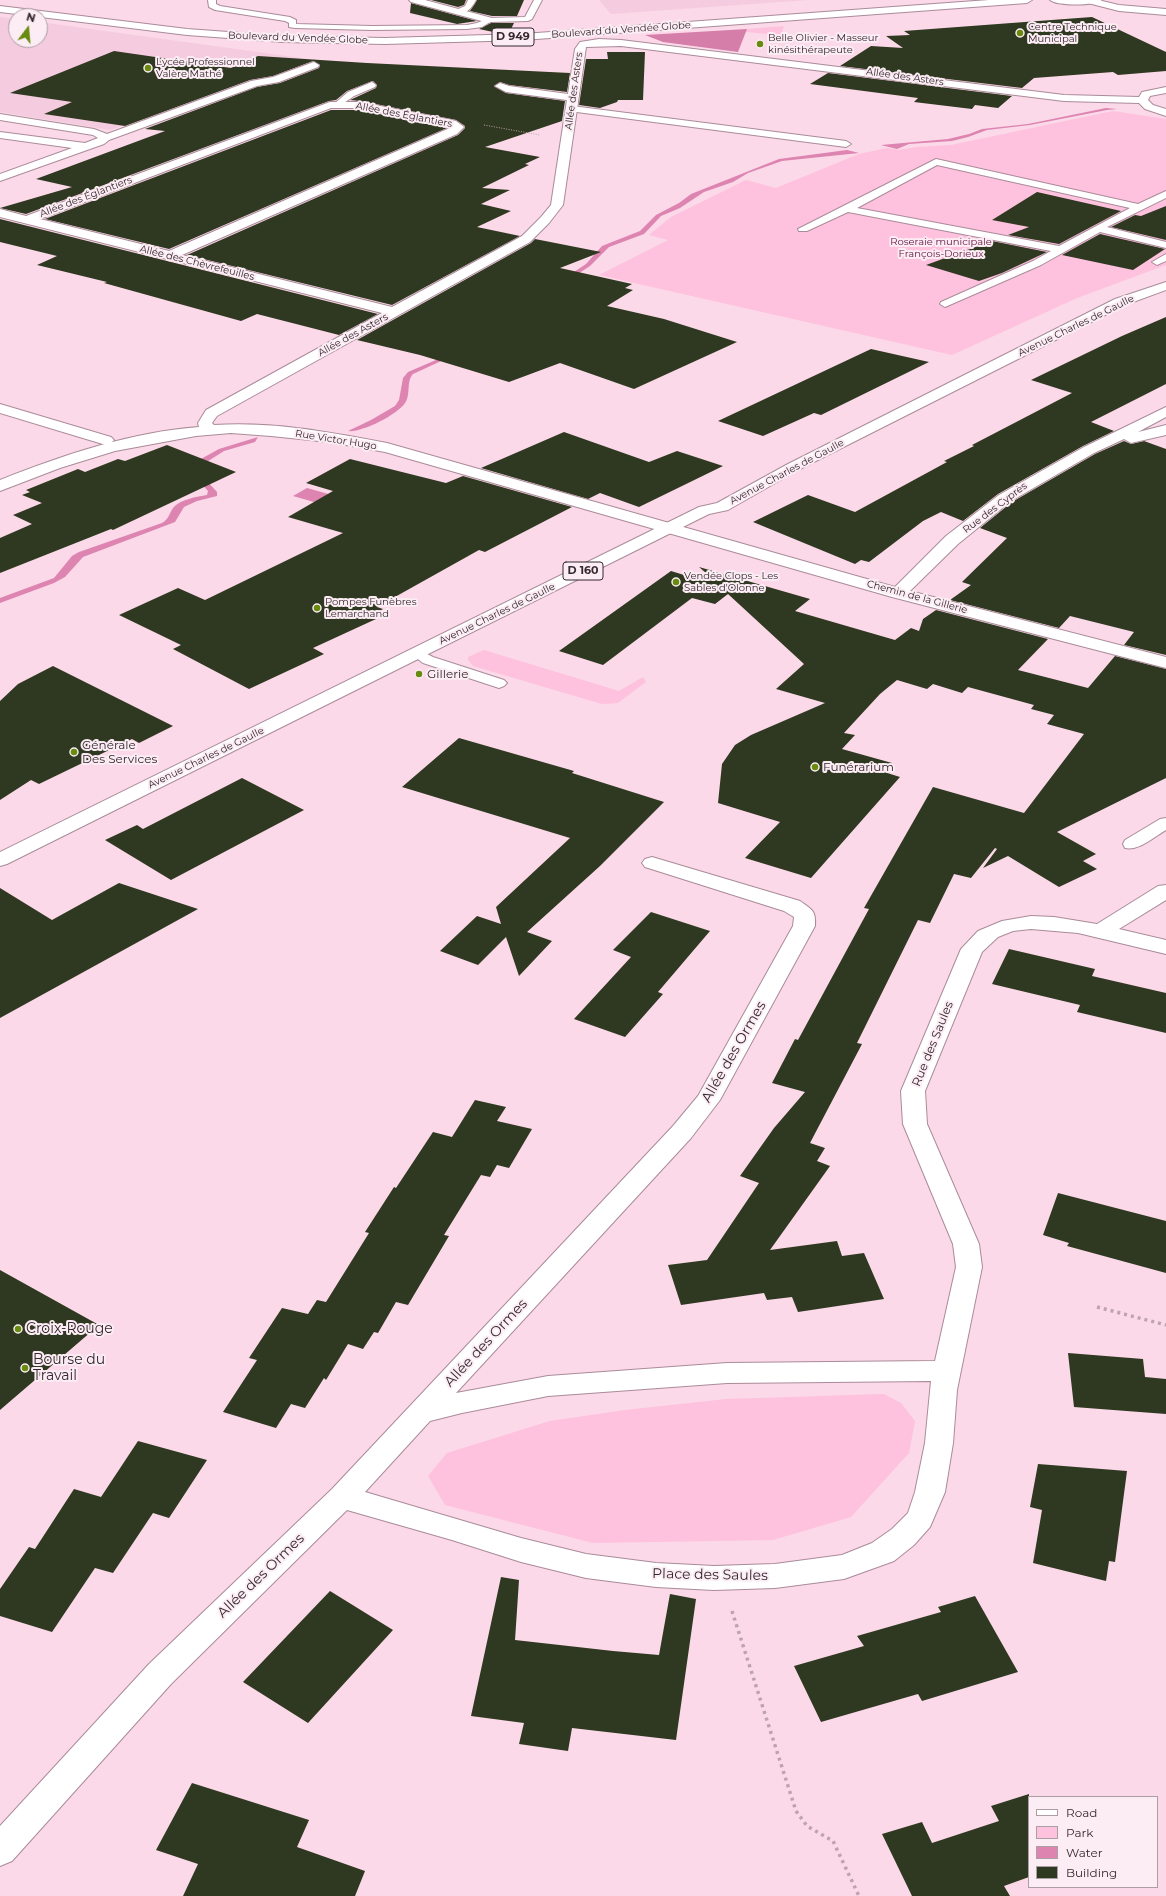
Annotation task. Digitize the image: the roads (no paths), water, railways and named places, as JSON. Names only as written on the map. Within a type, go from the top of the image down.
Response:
[{"type":"street","points":[[414,0],[489,20]]},
{"type":"street","name":"Boulevard du Vendée Globe","points":[[0,2],[147,21],[227,29],[321,34],[393,35],[518,31],[942,0]]},
{"type":"street","name":"Boulevard du Vendée Globe","points":[[0,9],[187,32],[283,39],[385,41],[530,36],[1027,0]]},
{"type":"street","points":[[1055,0],[1094,1],[1119,8],[1166,12]]},
{"type":"street","name":"Allée des Asters","points":[[210,430],[205,423],[211,413],[526,239],[553,212],[557,205],[581,45],[599,42],[834,68],[1064,98],[1142,100]]},
{"type":"street","points":[[0,178],[255,83],[275,80],[314,65]]},
{"type":"street","points":[[500,86],[506,89],[573,103]]},
{"type":"street","points":[[1166,90],[1146,94],[1142,100],[1149,107],[1166,113]]},
{"type":"street","name":"Allée des Églantiers","points":[[27,220],[322,106],[338,104],[360,105],[452,123],[459,127],[454,132],[349,176],[169,256]]},
{"type":"street","points":[[0,118],[94,132],[101,134],[105,138]]},
{"type":"street","points":[[0,135],[66,145],[88,145]]},
{"type":"street","points":[[43,163],[48,148],[48,142]]},
{"type":"street","name":"Allée des Chèvrefeuilles","points":[[0,213],[395,312]]},
{"type":"street","name":"Avenue Charles de Gaulle","points":[[0,860],[705,510],[722,507],[793,467],[1120,302],[1166,286]]},
{"type":"street","points":[[0,408],[106,440]]},
{"type":"street","name":"Rue des Cyprès","points":[[898,593],[952,540],[1005,498],[1089,450],[1106,443],[1166,411]]},
{"type":"street","name":"Rue Victor Hugo","points":[[0,486],[64,462],[121,445],[210,430],[226,429],[306,434],[380,447],[668,529]]},
{"type":"street","name":"Rue des Cyprès","points":[[1106,443],[1166,430]]},
{"type":"street","name":"Chemin de la Gillerie","points":[[668,529],[898,593],[1166,663]]},
{"type":"street","name":"Allée des Ormes","points":[[0,1850],[160,1674],[342,1497],[682,1132],[708,1100],[804,926],[805,914],[792,906],[652,863]]},
{"type":"street","points":[[1098,932],[1166,891]]},
{"type":"street","name":"Rue des Saules","points":[[969,1267],[966,1244],[915,1124],[913,1091],[972,949],[989,932],[1012,926],[1045,922],[1166,947]]},
{"type":"street","name":"Place des Saules","points":[[342,1497],[452,1528],[521,1550],[586,1566],[656,1575],[714,1578],[775,1576],[844,1567],[883,1552],[920,1520],[930,1492],[939,1442],[943,1390],[969,1267]]},
{"type":"street","points":[[422,1412],[462,1402],[548,1386],[727,1373],[947,1371]]},
{"type":"lane","points":[[212,0],[212,5],[218,8],[287,19],[293,22],[292,25],[295,26],[372,28],[467,27],[479,25],[489,20],[528,19],[538,0]]},
{"type":"lane","points":[[459,12],[468,7],[472,0]]},
{"type":"lane","points":[[338,104],[352,94],[372,85]]},
{"type":"lane","points":[[573,103],[743,132],[846,144]]},
{"type":"lane","points":[[803,229],[848,209],[936,162],[1140,207]]},
{"type":"lane","points":[[945,304],[1037,262],[1058,249],[1166,194]]},
{"type":"lane","points":[[848,209],[1058,249]]},
{"type":"lane","points":[[1098,228],[1166,245]]},
{"type":"lane","points":[[416,654],[428,660],[499,683]]},
{"type":"lane","points":[[1131,844],[1166,823]]},
{"type":"water","points":[[1106,108],[1117,109],[1030,125],[987,130],[952,141],[909,144],[897,149],[881,145],[948,139],[982,129],[1028,124]]},
{"type":"water","points":[[847,150],[859,153],[782,161],[748,173],[733,182],[704,192],[680,208],[661,216],[644,234],[609,247],[590,266],[452,356],[413,374],[410,380],[407,400],[395,413],[370,426],[354,431],[348,431],[395,406],[399,400],[403,378],[408,372],[443,357],[586,264],[602,246],[640,231],[656,215],[679,203],[691,194],[779,159]]},
{"type":"water","points":[[258,437],[255,442],[224,451],[205,463],[206,480],[217,492],[217,496],[197,501],[184,507],[175,522],[83,557],[65,577],[54,583],[0,603],[0,598],[54,578],[72,556],[79,552],[162,523],[168,518],[173,508],[180,502],[207,495],[208,491],[198,480],[199,460],[219,449]]},
{"type":"water","points":[[307,488],[332,495],[328,506],[293,496]]},
{"type":"place","name":"Centre Technique Municipal","points":[[1020,33]]},
{"type":"place","name":"Belle Olivier - Masseur kinésithérapeute","points":[[760,44]]},
{"type":"place","name":"Lycée Professionnel Valère Mathé","points":[[148,68]]},
{"type":"place","name":"Vendée Clops - Les Sables d'Olonne","points":[[676,582]]},
{"type":"place","name":"Pompes Funèbres Lemarchand","points":[[317,608]]},
{"type":"place","name":"Gillerie","points":[[419,674]]},
{"type":"place","name":"Générale Des Services","points":[[74,752]]},
{"type":"place","name":"Funérarium","points":[[815,767]]},
{"type":"place","name":"Croix-Rouge","points":[[18,1329]]},
{"type":"place","name":"Bourse du Travail","points":[[25,1368]]},
{"type":"park label","name":"Roseraie municipale François-Dorieux","points":[[941,248]]}]
